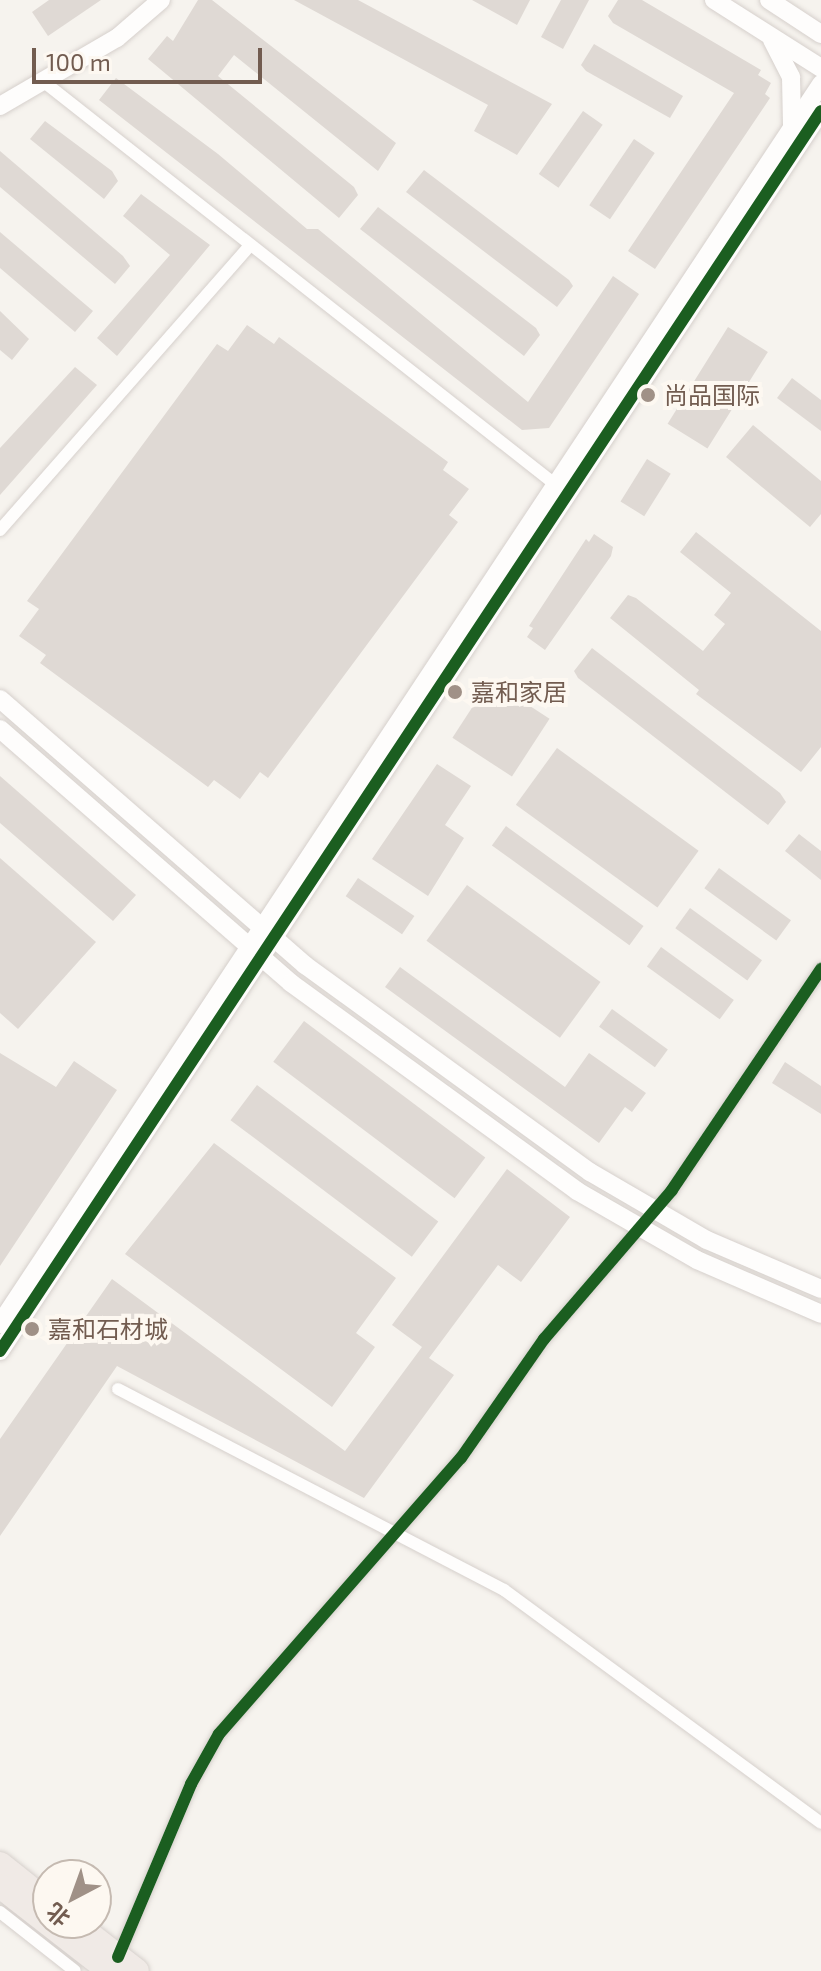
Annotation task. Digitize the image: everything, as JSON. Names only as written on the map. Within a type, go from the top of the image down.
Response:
[{"type":"highway","points":[[0,1864],[32,1889]]},
{"type":"highway","points":[[0,1886],[121,1966]]},
{"type":"highway","points":[[92,1939],[121,1966]]},
{"type":"street","points":[[0,106],[117,38],[161,0]]},
{"type":"street","points":[[714,0],[821,68]]},
{"type":"street","points":[[769,0],[821,34]]},
{"type":"street","points":[[765,32],[791,77],[805,131]]},
{"type":"street","points":[[44,82],[556,485]]},
{"type":"street","points":[[268,933],[805,131],[821,84]]},
{"type":"street","points":[[0,1351],[556,485],[821,111]]},
{"type":"street","points":[[0,530],[250,245]]},
{"type":"street","points":[[0,699],[268,933],[590,1172],[655,1212],[821,1289]]},
{"type":"street","points":[[0,729],[256,952],[577,1191],[640,1229],[821,1314]]},
{"type":"street","points":[[0,1324],[256,952]]},
{"type":"street","points":[[121,1966],[191,1784],[219,1734],[461,1458],[557,1322],[655,1212],[821,969]]},
{"type":"street","points":[[118,1389],[475,1573],[564,1630],[821,1823]]},
{"type":"street","points":[[0,1912],[75,1971]]},
{"type":"building","points":[[49,0],[101,0],[48,36],[32,12]]},
{"type":"building","points":[[198,0],[212,0],[396,143],[378,171],[234,55],[218,76],[354,187],[358,195],[339,218],[148,59],[167,36],[173,41]]},
{"type":"building","points":[[294,0],[358,0],[552,104],[517,155],[474,131],[488,105]]},
{"type":"building","points":[[472,0],[530,0],[517,25]]},
{"type":"building","points":[[561,0],[589,0],[563,49],[541,37]]},
{"type":"building","points":[[618,0],[642,0],[761,70],[758,75],[771,83],[765,94],[770,98],[655,269],[628,251],[734,93],[613,23],[608,16]]},
{"type":"building","points":[[594,44],[683,96],[670,118],[586,71],[581,65]]},
{"type":"building","points":[[116,78],[218,154],[307,229],[318,229],[528,402],[613,276],[639,294],[549,428],[522,430],[99,100]]},
{"type":"building","points":[[583,111],[603,125],[558,188],[539,174]]},
{"type":"building","points":[[45,121],[112,171],[118,181],[104,199],[30,139]]},
{"type":"building","points":[[634,139],[655,153],[610,219],[589,205]]},
{"type":"building","points":[[0,151],[123,256],[130,266],[115,284],[0,187]]},
{"type":"building","points":[[424,170],[569,280],[573,286],[557,307],[406,192]]},
{"type":"building","points":[[141,194],[210,245],[117,356],[97,338],[170,255],[123,216]]},
{"type":"building","points":[[378,207],[536,328],[540,335],[524,356],[360,229]]},
{"type":"building","points":[[0,232],[93,311],[75,332],[0,268]]},
{"type":"building","points":[[0,311],[29,339],[12,360],[0,350]]},
{"type":"building","points":[[247,325],[274,344],[279,337],[448,462],[443,470],[469,489],[449,515],[458,522],[268,778],[260,772],[240,799],[214,780],[208,787],[40,663],[46,655],[19,636],[39,609],[27,601],[217,344],[228,351]]},
{"type":"building","points":[[728,327],[768,352],[707,449],[668,424]]},
{"type":"building","points":[[75,367],[97,385],[0,495],[0,448]]},
{"type":"building","points":[[792,378],[821,400],[821,431],[777,398]]},
{"type":"building","points":[[753,425],[821,481],[821,514],[810,527],[726,457]]},
{"type":"building","points":[[647,459],[671,474],[644,516],[621,501]]},
{"type":"building","points":[[696,532],[821,631],[821,747],[801,772],[696,694],[699,690],[610,618],[628,595],[703,651],[725,624],[714,615],[731,593],[680,552]]},
{"type":"building","points":[[594,534],[613,547],[611,556],[545,650],[527,637],[533,628],[529,626],[586,539],[589,542]]},
{"type":"building","points":[[592,648],[780,793],[786,802],[768,825],[578,678],[574,671]]},
{"type":"building","points":[[490,680],[550,719],[512,777],[452,738]]},
{"type":"building","points":[[557,748],[699,851],[657,907],[516,805]]},
{"type":"building","points":[[437,764],[471,786],[445,825],[464,838],[428,896],[372,859]]},
{"type":"building","points":[[0,776],[136,895],[113,921],[0,823]]},
{"type":"building","points":[[506,826],[644,926],[629,945],[492,845]]},
{"type":"building","points":[[799,834],[821,851],[821,880],[785,851]]},
{"type":"building","points":[[0,858],[96,942],[18,1029],[0,1013]]},
{"type":"building","points":[[719,868],[791,920],[776,941],[704,888]]},
{"type":"building","points":[[358,878],[414,916],[402,934],[346,896]]},
{"type":"building","points":[[467,885],[600,982],[560,1038],[426,941]]},
{"type":"building","points":[[690,908],[762,960],[747,981],[675,928]]},
{"type":"building","points":[[661,947],[734,1000],[720,1019],[647,966]]},
{"type":"building","points":[[400,967],[565,1087],[589,1053],[646,1093],[632,1112],[625,1107],[599,1143],[385,987]]},
{"type":"building","points":[[612,1009],[668,1050],[655,1067],[599,1027]]},
{"type":"building","points":[[304,1021],[485,1158],[455,1198],[273,1062]]},
{"type":"building","points":[[0,1053],[56,1087],[74,1061],[117,1090],[0,1266]]},
{"type":"building","points":[[785,1062],[821,1086],[821,1114],[772,1083]]},
{"type":"building","points":[[257,1085],[438,1222],[412,1257],[231,1120]]},
{"type":"building","points":[[214,1143],[396,1278],[356,1333],[375,1347],[332,1407],[125,1254]]},
{"type":"building","points":[[507,1169],[570,1217],[521,1282],[498,1265],[429,1358],[454,1375],[364,1498],[117,1366],[0,1536],[0,1439],[112,1279],[345,1451],[422,1347],[392,1325]]},
{"type":"cycle path","points":[[0,1351],[821,111]]},
{"type":"cycle path","points":[[118,1957],[191,1784],[219,1734],[461,1458],[544,1339],[672,1190],[821,969]]},
{"type":"place","name":"尚品国际","points":[[648,395]]},
{"type":"place","name":"嘉和家居","points":[[455,692]]},
{"type":"place","name":"嘉和石材城","points":[[32,1329]]}]
